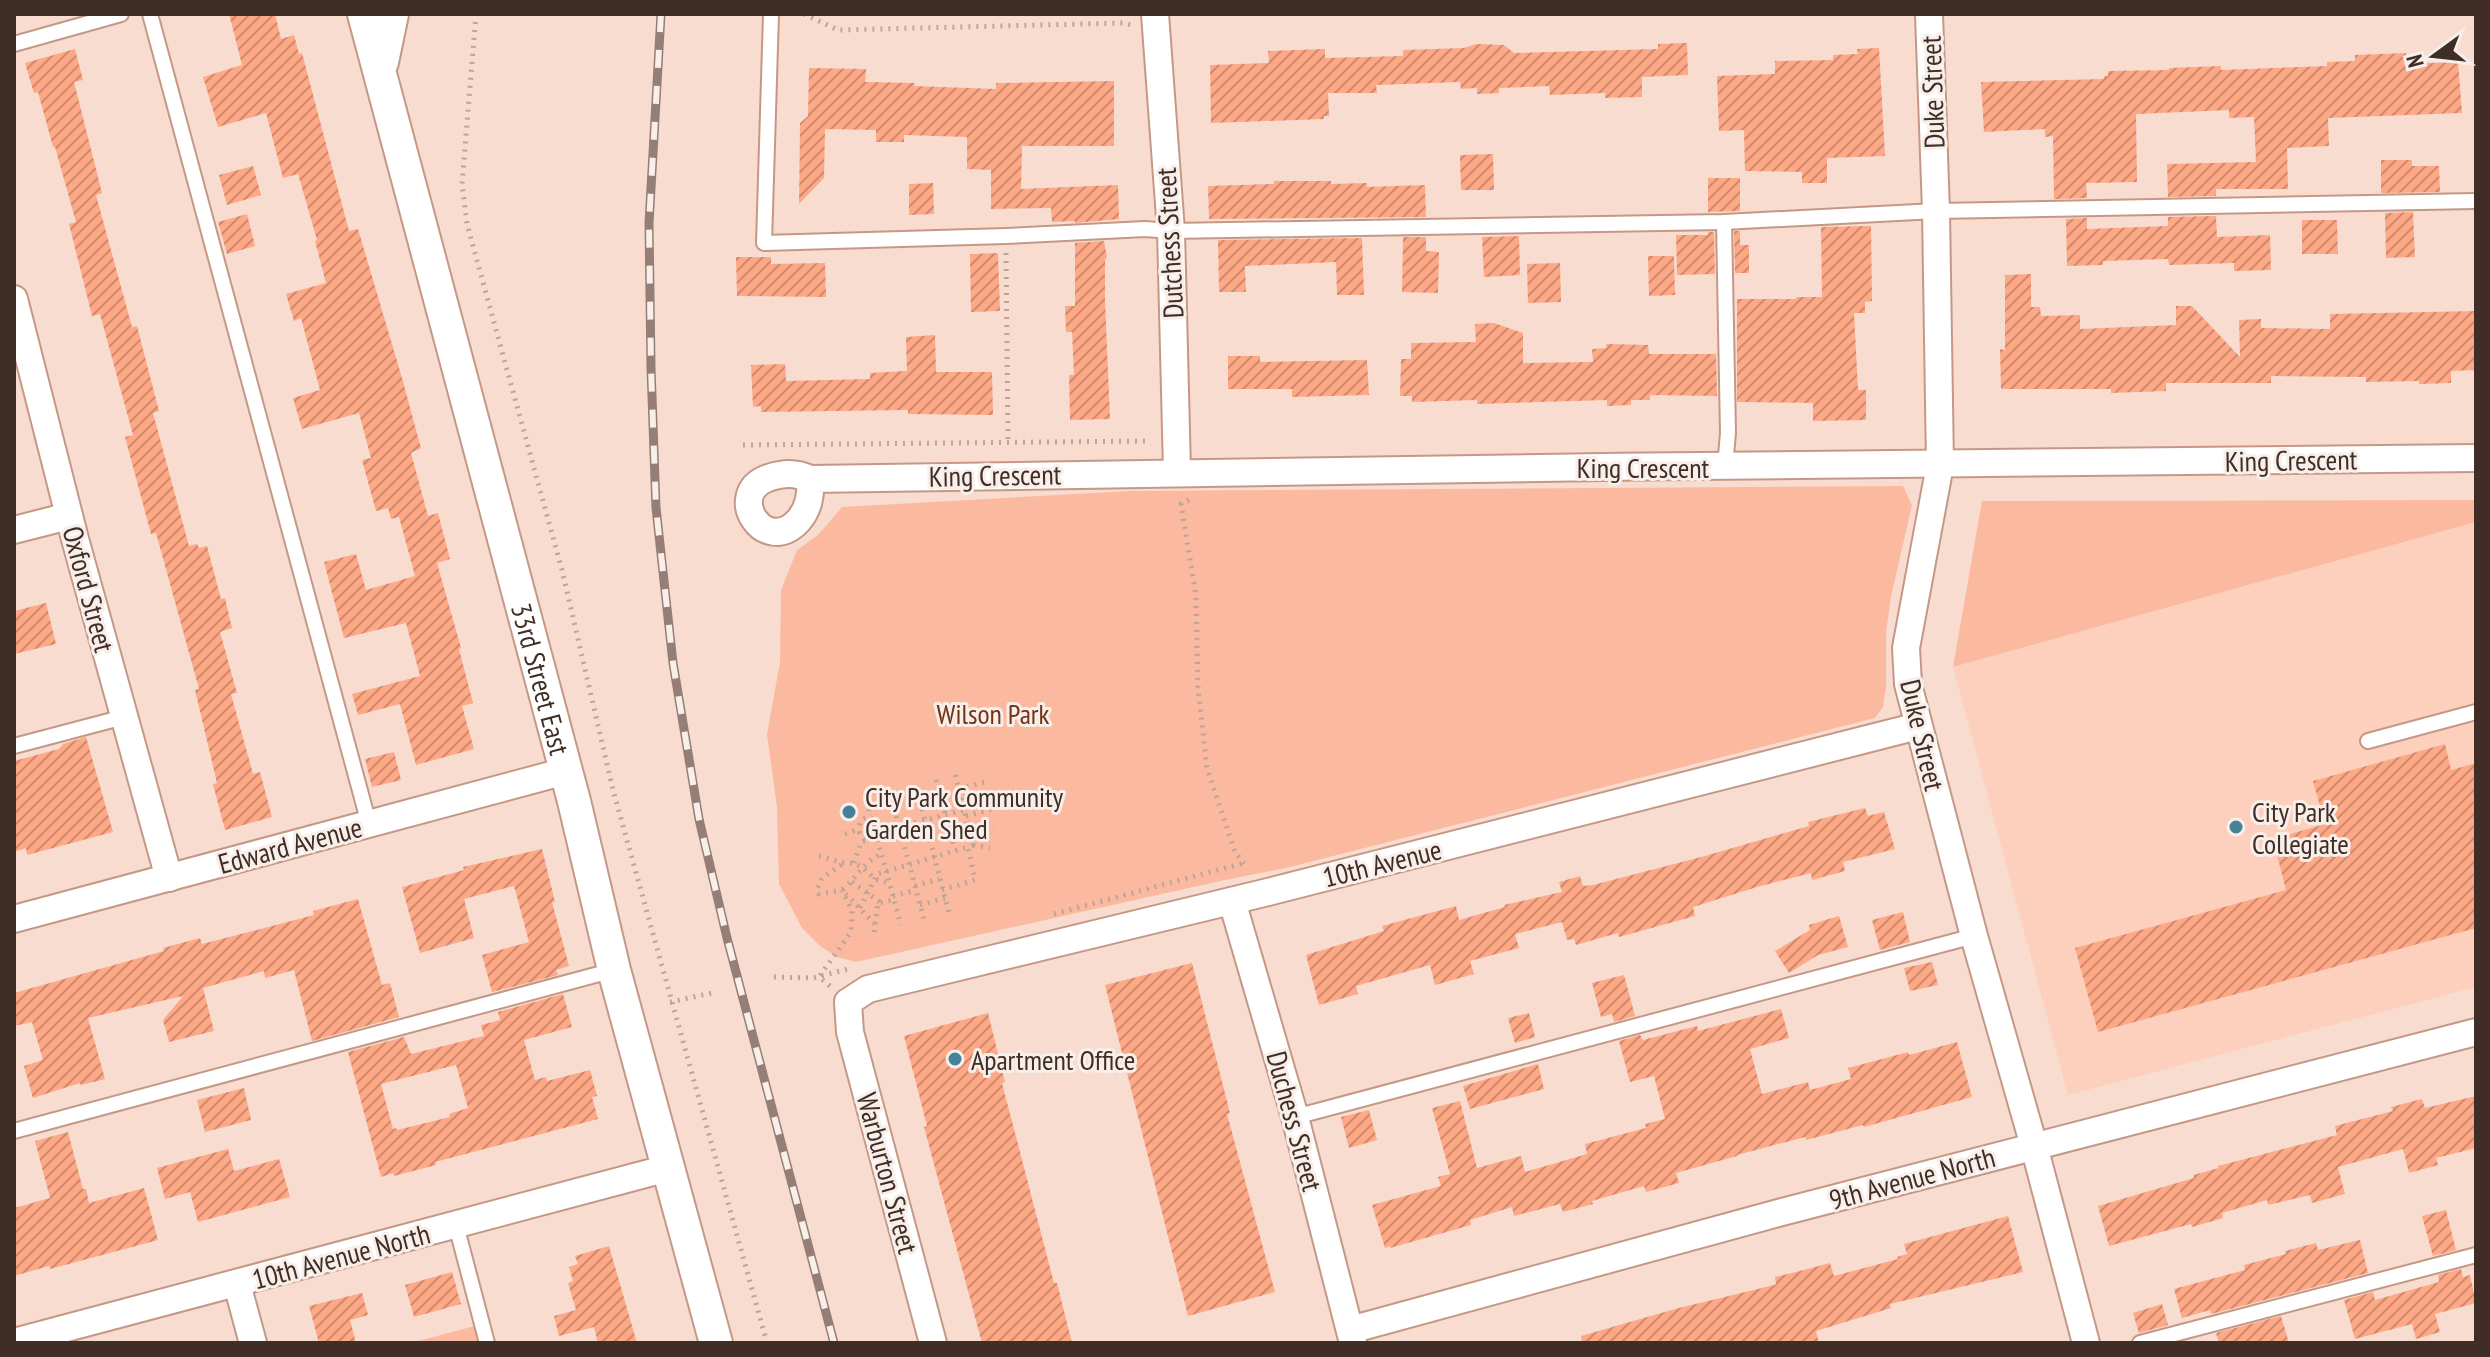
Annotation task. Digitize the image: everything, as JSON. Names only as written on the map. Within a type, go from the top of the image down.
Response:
[{"type":"street","name":"33rd Street East","points":[[364,14],[566,771],[614,970],[716,1343]]},
{"type":"street","points":[[380,73],[392,14]]},
{"type":"street","name":"Duke Street","points":[[1929,14],[1940,465],[1906,648],[1908,684],[2086,1343]]},
{"type":"street","name":"Dutchess Street","points":[[1146,22],[1171,231],[1187,471]]},
{"type":"street","name":"Oxford Street","points":[[15,309],[169,878]]},
{"type":"street","name":"King Crescent","points":[[810,479],[1187,471],[2476,458]]},
{"type":"street","points":[[14,530],[69,516]]},
{"type":"street","name":"10th Avenue","points":[[848,1002],[868,989],[1268,892],[1918,726]]},
{"type":"street","name":"Edward Avenue","points":[[14,919],[566,771]]},
{"type":"street","name":"Duchess Street","points":[[1232,901],[1295,1117],[1352,1336]]},
{"type":"street","name":"Warburton Street","points":[[848,1002],[850,1032],[933,1343]]},
{"type":"street","name":"9th Avenue North","points":[[1352,1336],[1782,1212],[2476,1032]]},
{"type":"street","name":"10th Avenue North","points":[[18,1342],[668,1168]]},
{"type":"street","points":[[237,1284],[253,1343]]},
{"type":"lane","points":[[14,44],[121,14]]},
{"type":"lane","points":[[150,14],[369,824]]},
{"type":"lane","points":[[771,14],[764,243],[1145,229],[1724,222],[1936,211],[2476,201]]},
{"type":"lane","points":[[1724,222],[1728,433],[1725,467]]},
{"type":"lane","points":[[2368,741],[2476,712]]},
{"type":"lane","points":[[14,746],[124,717]]},
{"type":"lane","points":[[1295,1117],[1974,936]]},
{"type":"lane","points":[[14,1131],[614,970]]},
{"type":"lane","points":[[456,1225],[487,1343]]},
{"type":"lane","points":[[2140,1343],[2476,1255]]},
{"type":"path","points":[[476,14],[462,184],[467,224],[562,570],[613,790],[767,1343]]},
{"type":"path","points":[[804,14],[838,30],[1132,25],[1146,22]]},
{"type":"path","points":[[1006,236],[1008,442]]},
{"type":"path","points":[[743,445],[1150,441]]},
{"type":"path","points":[[1187,471],[1198,496],[1181,504],[1196,596],[1198,687],[1207,768],[1235,852],[1268,892]]},
{"type":"path","points":[[942,890],[975,880],[969,829],[955,774]]},
{"type":"path","points":[[936,780],[955,850]]},
{"type":"path","points":[[959,789],[985,782]]},
{"type":"path","points":[[916,786],[949,913]]},
{"type":"path","points":[[890,793],[924,919]]},
{"type":"path","points":[[899,827],[946,815],[992,809]]},
{"type":"path","points":[[866,839],[859,829],[862,819],[870,812],[901,925]]},
{"type":"path","points":[[969,829],[993,825]]},
{"type":"path","points":[[845,834],[859,829]]},
{"type":"path","points":[[854,863],[861,842],[877,836]]},
{"type":"path","points":[[860,908],[877,874],[886,869],[971,846],[990,848]]},
{"type":"path","points":[[844,863],[822,878],[817,889],[819,894],[842,890],[870,858],[882,854]]},
{"type":"path","points":[[819,856],[854,863],[875,879],[889,884]]},
{"type":"path","points":[[874,932],[878,903],[939,879]]},
{"type":"path","points":[[852,882],[880,903]]},
{"type":"path","points":[[842,890],[875,924]]},
{"type":"path","points":[[819,977],[851,932],[852,911],[842,890]]},
{"type":"path","points":[[920,905],[945,898]]},
{"type":"path","points":[[670,1002],[712,993]]},
{"type":"shaded area","name":"City Park Collegiate","points":[[2476,522],[2476,987],[2068,1095],[1953,667]]},
{"type":"green space","name":"Wilson Park","points":[[1903,486],[1912,505],[1891,597],[1886,632],[1883,707],[1875,718],[1286,868],[856,962],[837,957],[802,928],[779,884],[777,808],[767,734],[780,662],[781,590],[797,550],[818,535],[842,507],[1130,491]]},
{"type":"green space","points":[[2476,500],[2476,522],[1953,667],[1982,501]]},
{"type":"green space","points":[[482,1324],[487,1343],[411,1343]]},
{"type":"building","points":[[229,14],[275,14],[281,39],[294,35],[299,54],[302,53],[349,231],[358,229],[402,378],[421,448],[411,453],[428,516],[438,513],[450,559],[437,563],[473,703],[462,706],[474,749],[416,765],[400,704],[358,715],[352,694],[420,676],[406,623],[344,638],[324,562],[356,554],[366,590],[415,576],[399,517],[391,519],[388,508],[376,511],[362,460],[371,458],[359,413],[302,429],[293,398],[320,390],[301,318],[294,321],[286,294],[326,283],[298,174],[283,178],[266,113],[218,127],[203,77],[242,65]]},
{"type":"building","points":[[1687,43],[1688,75],[1642,77],[1642,97],[1605,98],[1605,93],[1550,95],[1549,86],[1499,88],[1499,93],[1477,94],[1477,88],[1461,89],[1460,82],[1376,85],[1377,93],[1328,93],[1329,116],[1324,116],[1324,119],[1211,123],[1210,65],[1269,63],[1268,51],[1325,49],[1325,58],[1403,56],[1403,50],[1464,48],[1476,44],[1504,45],[1514,53],[1658,49],[1658,44]]},
{"type":"building","points":[[1879,48],[1885,156],[1827,158],[1827,183],[1802,183],[1802,172],[1745,171],[1744,130],[1719,131],[1717,76],[1775,74],[1775,61],[1833,60],[1833,55],[1858,54],[1857,49]]},
{"type":"building","points":[[75,49],[83,80],[74,82],[102,193],[96,195],[132,327],[137,326],[159,411],[153,413],[189,546],[207,546],[221,599],[225,598],[232,628],[220,632],[237,693],[231,694],[253,774],[260,772],[272,817],[225,830],[195,690],[199,689],[156,533],[151,534],[125,437],[133,435],[100,314],[92,316],[69,224],[76,222],[38,92],[34,93],[25,63]]},
{"type":"building","points":[[2406,53],[2407,64],[2458,62],[2462,113],[2328,118],[2329,146],[2287,148],[2288,189],[2216,189],[2216,196],[2168,197],[2167,164],[2256,162],[2254,117],[2229,118],[2229,110],[2136,114],[2137,182],[2086,183],[2087,198],[2054,199],[2053,136],[2045,137],[2045,129],[1984,132],[1981,82],[2104,79],[2108,71],[2169,68],[2221,66],[2221,70],[2327,66],[2327,62],[2355,61],[2355,55]]},
{"type":"building","points":[[809,68],[866,69],[865,82],[915,83],[914,86],[996,89],[996,83],[1114,81],[1114,146],[1022,146],[1021,189],[1118,185],[1119,219],[1052,222],[1051,208],[991,209],[991,170],[967,169],[967,137],[904,135],[904,142],[876,142],[876,130],[825,129],[824,178],[799,204],[800,123],[808,116]]},
{"type":"building","points":[[1493,154],[1494,190],[1461,190],[1460,155]]},
{"type":"building","points":[[2381,160],[2412,160],[2412,166],[2439,166],[2440,192],[2381,193]]},
{"type":"building","points":[[253,166],[261,195],[227,205],[219,175]]},
{"type":"building","points":[[1708,178],[1740,178],[1740,211],[1708,212]]},
{"type":"building","points":[[1274,181],[1367,183],[1367,187],[1425,185],[1426,217],[1209,219],[1208,186],[1274,184]]},
{"type":"building","points":[[933,183],[934,214],[909,215],[909,184]]},
{"type":"building","points":[[2413,212],[2415,257],[2386,258],[2385,213]]},
{"type":"building","points":[[247,214],[255,246],[227,254],[218,222]]},
{"type":"building","points":[[2216,216],[2217,237],[2270,235],[2271,270],[2234,271],[2234,263],[2169,265],[2168,259],[2103,261],[2103,265],[2067,266],[2066,219],[2087,218],[2087,229],[2168,226],[2168,217]]},
{"type":"building","points":[[2302,220],[2337,220],[2338,254],[2302,254]]},
{"type":"building","points":[[1871,226],[1872,301],[1865,302],[1865,313],[1854,313],[1858,390],[1866,390],[1866,420],[1813,421],[1813,403],[1737,402],[1737,299],[1822,297],[1821,227]]},
{"type":"building","points":[[1734,231],[1740,231],[1740,245],[1749,245],[1749,273],[1735,273]]},
{"type":"building","points":[[1708,232],[1714,232],[1715,274],[1677,275],[1676,235],[1708,235]]},
{"type":"building","points":[[1519,236],[1520,275],[1484,277],[1482,237]]},
{"type":"building","points":[[1403,237],[1426,237],[1426,251],[1439,252],[1438,293],[1402,292]]},
{"type":"building","points":[[1362,238],[1364,295],[1337,295],[1336,262],[1245,266],[1246,292],[1219,292],[1218,240]]},
{"type":"building","points":[[1104,241],[1107,257],[1105,301],[1110,419],[1070,420],[1069,375],[1074,375],[1072,332],[1066,332],[1065,306],[1075,306],[1075,243]]},
{"type":"building","points":[[998,253],[1000,311],[971,312],[970,254]]},
{"type":"building","points":[[1648,256],[1674,256],[1675,295],[1649,296]]},
{"type":"building","points":[[736,257],[771,257],[771,264],[825,263],[826,297],[737,296]]},
{"type":"building","points":[[1560,263],[1561,302],[1528,303],[1527,264]]},
{"type":"building","points":[[2031,274],[2031,307],[2040,307],[2041,316],[2080,315],[2080,329],[2176,325],[2176,306],[2192,306],[2240,357],[2239,320],[2261,319],[2261,328],[2330,329],[2330,314],[2476,311],[2476,370],[2451,371],[2451,383],[2366,382],[2366,377],[2271,376],[2271,383],[2166,383],[2166,391],[2111,393],[2111,389],[2001,389],[2000,349],[2005,350],[2005,275]]},
{"type":"building","points":[[1494,323],[1523,333],[1523,363],[1593,362],[1592,349],[1607,348],[1606,344],[1648,345],[1649,354],[1716,354],[1717,396],[1650,395],[1650,400],[1631,400],[1631,405],[1607,406],[1607,400],[1477,404],[1477,400],[1412,402],[1412,396],[1400,396],[1401,359],[1411,359],[1411,343],[1476,342],[1475,324]]},
{"type":"building","points":[[935,335],[936,372],[992,372],[993,415],[908,414],[908,410],[761,412],[761,406],[753,407],[751,365],[785,364],[786,381],[870,379],[870,373],[907,371],[906,337]]},
{"type":"building","points":[[1228,356],[1260,356],[1260,362],[1367,360],[1369,395],[1292,397],[1292,389],[1228,389]]},
{"type":"building","points":[[46,603],[56,644],[14,654],[14,611]]},
{"type":"building","points":[[86,737],[113,832],[27,855],[26,848],[14,852],[14,761],[59,749],[63,744]]},
{"type":"building","points":[[2445,744],[2451,770],[2476,763],[2476,928],[2098,1032],[2075,948],[2286,890],[2273,839],[2325,824],[2313,781]]},
{"type":"building","points":[[394,752],[401,780],[372,787],[365,759]]},
{"type":"building","points":[[1865,808],[1868,816],[1884,812],[1895,849],[1843,862],[1845,871],[1812,880],[1811,873],[1757,887],[1693,907],[1695,916],[1619,937],[1618,933],[1576,945],[1574,939],[1567,940],[1562,922],[1515,934],[1519,948],[1470,961],[1474,974],[1435,985],[1430,965],[1356,986],[1358,994],[1319,1005],[1306,955],[1384,931],[1382,926],[1456,906],[1459,920],[1504,905],[1562,892],[1559,882],[1580,876],[1583,886],[1593,885],[1705,856],[1809,826],[1808,822]]},
{"type":"building","points":[[542,849],[569,966],[556,970],[558,975],[492,992],[482,955],[529,942],[514,886],[464,899],[474,938],[420,953],[402,887],[464,870],[463,867]]},
{"type":"building","points":[[358,899],[382,985],[390,983],[399,1017],[312,1041],[294,970],[265,978],[264,971],[203,988],[214,1031],[169,1042],[163,1020],[183,996],[88,1018],[105,1079],[80,1083],[33,1098],[24,1066],[43,1060],[32,1022],[14,1026],[14,993],[164,951],[163,948],[200,938],[202,944],[314,915],[313,911]]},
{"type":"building","points":[[1903,912],[1910,942],[1880,950],[1872,920]]},
{"type":"building","points":[[1839,916],[1848,947],[1818,955],[1789,973],[1775,951],[1810,930],[1809,925]]},
{"type":"building","points":[[1932,962],[1938,985],[1910,991],[1904,968]]},
{"type":"building","points":[[1192,963],[1230,1113],[1227,1114],[1275,1292],[1188,1316],[1105,985]]},
{"type":"building","points":[[1624,975],[1635,1016],[1614,1022],[1612,1014],[1601,1017],[1592,983]]},
{"type":"building","points":[[563,994],[572,1027],[524,1040],[535,1080],[546,1077],[547,1081],[590,1070],[597,1096],[592,1097],[598,1119],[435,1162],[436,1165],[381,1177],[348,1052],[404,1037],[411,1054],[484,1036],[481,1025],[500,1020],[498,1012]],"holes":[[[456,1065],[468,1108],[449,1114],[450,1117],[393,1129],[381,1084]]]},
{"type":"building","points":[[1781,1009],[1789,1038],[1750,1049],[1762,1094],[1808,1082],[1810,1090],[1851,1079],[1848,1068],[1957,1042],[1972,1097],[1864,1127],[1806,1140],[1805,1137],[1737,1155],[1676,1173],[1679,1183],[1646,1192],[1644,1186],[1563,1212],[1560,1204],[1514,1216],[1512,1207],[1470,1220],[1471,1225],[1385,1248],[1372,1205],[1441,1186],[1438,1177],[1450,1174],[1432,1108],[1460,1101],[1477,1168],[1521,1156],[1525,1172],[1587,1154],[1585,1144],[1646,1128],[1645,1124],[1665,1119],[1654,1076],[1630,1082],[1619,1041],[1640,1035],[1643,1040],[1697,1026],[1698,1031]]},
{"type":"building","points":[[988,1013],[1005,1082],[1002,1083],[1072,1343],[982,1343],[924,1127],[927,1126],[904,1036]]},
{"type":"building","points":[[1529,1013],[1535,1037],[1515,1043],[1508,1018]]},
{"type":"building","points":[[1538,1064],[1544,1089],[1470,1109],[1463,1086]]},
{"type":"building","points":[[244,1088],[251,1120],[205,1132],[197,1100]]},
{"type":"building","points":[[2476,1096],[2476,1148],[2436,1158],[2438,1165],[2409,1173],[2403,1149],[2338,1167],[2345,1194],[2312,1203],[2310,1195],[2268,1205],[2267,1200],[2222,1213],[2223,1218],[2109,1246],[2098,1206],[2194,1178],[2193,1175],[2218,1166],[2337,1135],[2335,1126],[2393,1111],[2391,1107],[2422,1099],[2425,1108]]},
{"type":"building","points":[[1369,1110],[1377,1140],[1349,1148],[1341,1117]]},
{"type":"building","points":[[68,1132],[89,1203],[144,1188],[158,1240],[14,1276],[14,1208],[50,1198],[35,1141]]},
{"type":"building","points":[[228,1149],[234,1171],[279,1159],[290,1197],[198,1222],[190,1192],[165,1199],[157,1168]]},
{"type":"building","points":[[2446,1210],[2456,1250],[2433,1256],[2422,1216]]},
{"type":"building","points":[[2008,1216],[2023,1272],[1890,1304],[1891,1308],[1816,1331],[1819,1343],[1582,1343],[1581,1336],[1774,1285],[1775,1277],[1830,1263],[1834,1276],[1898,1259],[1907,1254],[1904,1244]]},
{"type":"building","points":[[2360,1240],[2368,1273],[2211,1314],[2210,1310],[2182,1318],[2174,1289],[2245,1270],[2244,1265],[2286,1254],[2285,1251],[2316,1243],[2318,1250]]},
{"type":"building","points":[[609,1246],[637,1343],[598,1343],[594,1327],[559,1336],[554,1316],[576,1310],[568,1283],[573,1281],[569,1267],[578,1264],[575,1256]]},
{"type":"building","points":[[2461,1269],[2463,1277],[2470,1275],[2476,1303],[2435,1314],[2440,1332],[2416,1339],[2412,1324],[2355,1339],[2344,1300],[2373,1292],[2375,1300],[2439,1282],[2438,1275]]},
{"type":"building","points":[[452,1272],[461,1304],[414,1317],[405,1285]]},
{"type":"building","points":[[362,1293],[368,1315],[350,1320],[356,1343],[319,1343],[309,1306]]},
{"type":"building","points":[[2162,1304],[2168,1325],[2139,1333],[2133,1313]]},
{"type":"building","points":[[2281,1316],[2289,1343],[2219,1343],[2216,1333]]},
{"type":"railway","points":[[661,14],[649,223],[651,368],[656,508],[673,663],[699,819],[727,938],[834,1343]]},
{"type":"place","name":"City Park Community Garden Shed","points":[[849,812]]},
{"type":"place","name":"City Park Collegiate","points":[[2236,827]]},
{"type":"place","name":"Apartment Office","points":[[955,1059]]}]
